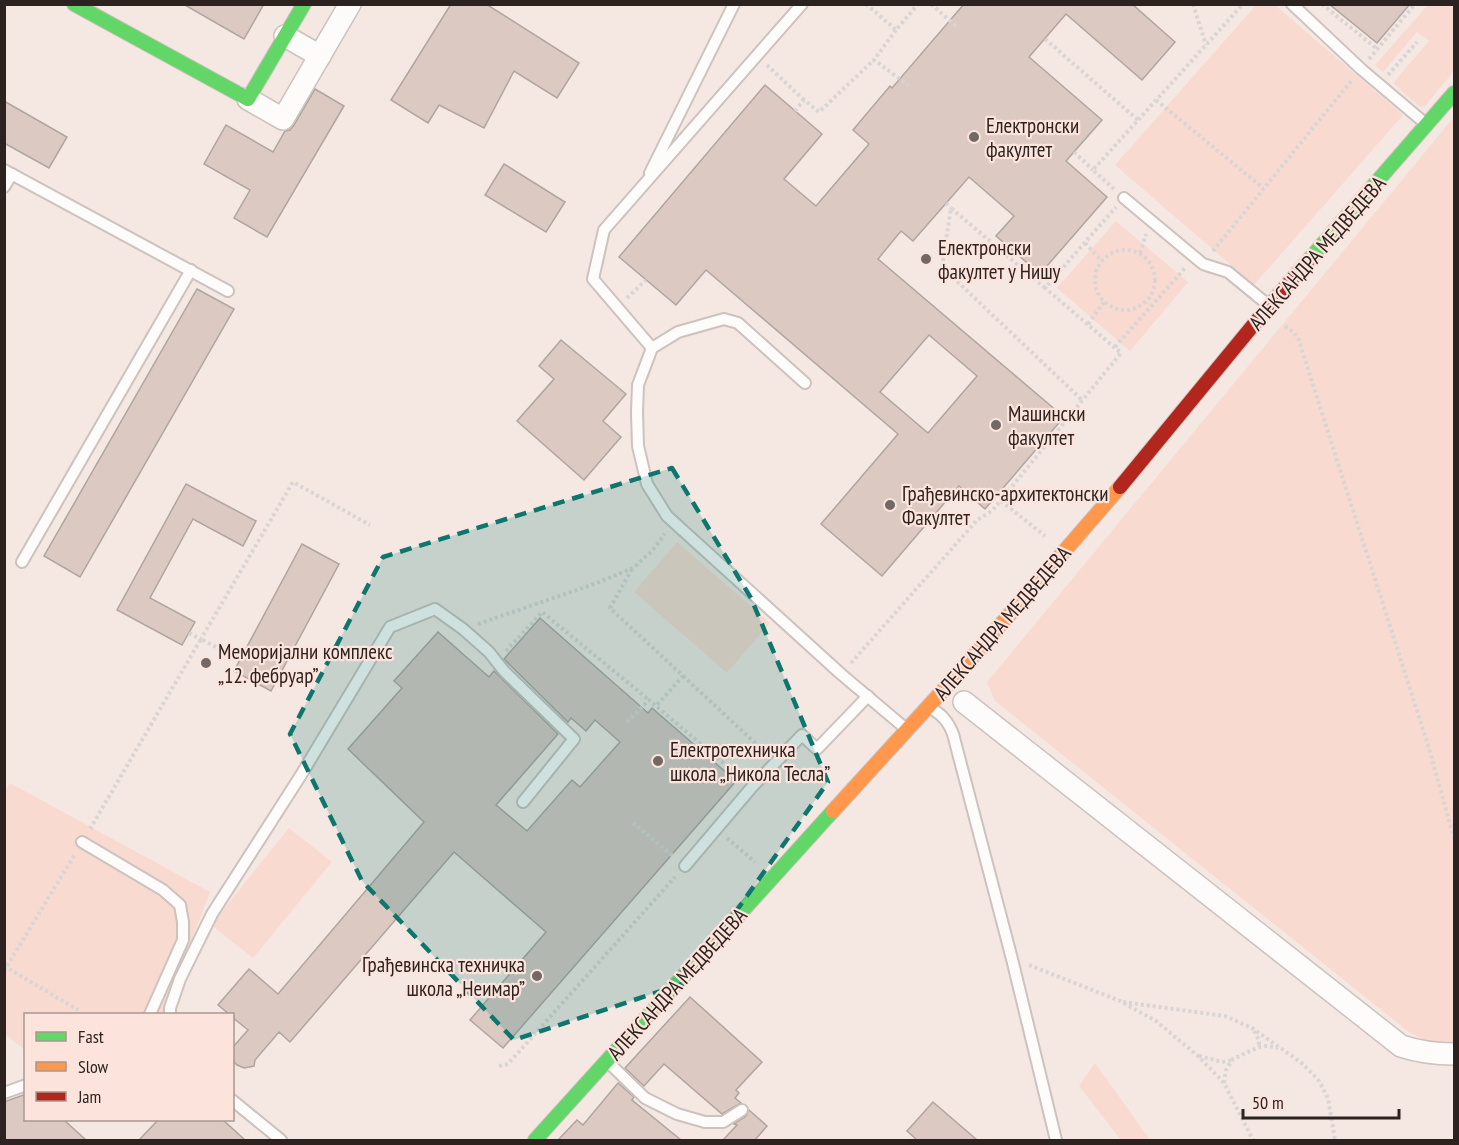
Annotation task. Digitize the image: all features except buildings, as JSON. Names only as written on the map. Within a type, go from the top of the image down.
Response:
[{"type":"main road","points":[[74,4],[248,99],[304,4]]},
{"type":"main road","name":"АЛЕКСАНДРА МЕДВЕДЕВА","points":[[535,1140],[957,675],[1144,459],[1269,306],[1455,93]]},
{"type":"street","points":[[248,99],[283,119],[350,4]]},
{"type":"street","points":[[285,36],[320,56]]},
{"type":"street","points":[[964,702],[1401,1046],[1435,1054],[1455,1054]]},
{"type":"lane","points":[[644,186],[734,4]]},
{"type":"lane","points":[[652,348],[593,279],[604,230],[802,4]]},
{"type":"lane","points":[[1292,4],[1361,69],[1427,125]]},
{"type":"lane","points":[[4,187],[8,172],[228,291]]},
{"type":"lane","points":[[1124,198],[1199,261],[1228,272],[1269,306]]},
{"type":"lane","points":[[22,562],[191,270]]},
{"type":"lane","points":[[805,383],[738,323],[724,319],[678,332],[652,348],[638,385],[637,412],[638,446],[647,484],[674,523],[841,674],[907,730]]},
{"type":"lane","points":[[170,1013],[180,979],[212,914],[301,776],[390,627],[435,609],[489,652],[504,671],[574,739],[523,802]]},
{"type":"lane","points":[[685,866],[752,787],[802,735],[817,749],[868,696]]},
{"type":"lane","points":[[928,706],[942,715],[953,734],[1012,959],[1056,1140]]},
{"type":"lane","points":[[82,842],[163,890],[180,905],[183,940],[150,1013]]},
{"type":"lane","points":[[606,1061],[645,1098],[677,1114],[705,1122],[723,1122],[742,1110]]},
{"type":"lane","points":[[4,1093],[24,1086]]},
{"type":"lane","points":[[234,1102],[281,1140]]},
{"type":"path","points":[[866,4],[896,30]]},
{"type":"path","points":[[758,56],[819,112],[874,60],[918,4]]},
{"type":"path","points":[[931,4],[958,28]]},
{"type":"path","points":[[1193,4],[1206,45]]},
{"type":"path","points":[[1322,4],[1377,50]]},
{"type":"path","points":[[1365,64],[1415,4]]},
{"type":"path","points":[[1045,39],[1138,120]]},
{"type":"path","points":[[1383,80],[1418,42]]},
{"type":"path","points":[[874,60],[908,85]]},
{"type":"path","points":[[1115,347],[1153,305],[1199,261],[1263,188],[1358,72]]},
{"type":"path","points":[[795,111],[804,100]]},
{"type":"path","points":[[1156,100],[1263,188]]},
{"type":"path","points":[[1074,152],[1093,170]]},
{"type":"path","points":[[946,203],[1045,288]]},
{"type":"path","points":[[951,208],[942,267],[1083,401]]},
{"type":"path","points":[[1085,243],[1101,260]]},
{"type":"path","points":[[1119,250],[1130,250],[1148,260],[1155,279],[1154,289],[1147,301],[1133,310],[1123,311],[1114,309],[1104,302],[1095,288],[1094,278],[1101,260],[1119,250]]},
{"type":"path","points":[[617,308],[646,280]]},
{"type":"path","points":[[1147,301],[1153,305]]},
{"type":"path","points":[[1088,324],[1104,302]]},
{"type":"path","points":[[1269,306],[1298,338],[1428,745],[1455,838]]},
{"type":"path","points":[[841,674],[977,520],[992,511],[1001,501],[1121,353]]},
{"type":"path","points":[[78,1010],[5,968],[82,842],[293,482],[370,525]]},
{"type":"path","points":[[1001,501],[1065,552]]},
{"type":"path","points":[[674,523],[652,551],[633,568],[610,608],[766,753]]},
{"type":"path","points":[[463,630],[633,568]]},
{"type":"path","points":[[537,604],[542,612],[752,787]]},
{"type":"path","points":[[494,658],[502,656],[542,612]]},
{"type":"path","points":[[189,633],[240,660]]},
{"type":"path","points":[[656,706],[684,675]]},
{"type":"path","points":[[627,722],[649,699]]},
{"type":"path","points":[[499,1066],[508,1064],[685,866],[633,823]]},
{"type":"path","points":[[717,829],[756,863]]},
{"type":"path","points":[[1012,959],[1119,1001],[1156,1022],[1198,1056],[1224,1083],[1253,1140]]},
{"type":"path","points":[[1119,1001],[1225,1016],[1251,1028],[1303,1064],[1319,1081],[1328,1098],[1335,1140]]},
{"type":"path","points":[[1251,1028],[1259,1040],[1258,1047]]},
{"type":"path","points":[[1198,1056],[1222,1062],[1258,1047],[1280,1048]]},
{"type":"path","points":[[1224,1083],[1226,1070],[1233,1059]]},
{"type":"highlighted area","points":[[672,468],[751,598],[828,782],[685,983],[514,1040],[362,881],[290,734],[383,557]]},
{"type":"shaded area","points":[[1256,5],[1275,5],[1403,115],[1254,285],[1115,165]]},
{"type":"shaded area","points":[[1428,5],[1454,5],[1454,71],[1425,106],[1420,107],[1393,83],[1429,41],[1417,32],[1383,72],[1375,65]]},
{"type":"shaded area","points":[[1454,117],[1454,1043],[1434,1045],[1409,1032],[995,701],[987,682]]},
{"type":"shaded area","points":[[1116,221],[1188,282],[1130,351],[1057,288]]},
{"type":"shaded area","points":[[677,542],[770,623],[727,673],[634,592]]},
{"type":"shaded area","points":[[10,783],[210,892],[163,1013],[24,1013],[24,1049],[5,1034],[4,792]]},
{"type":"shaded area","points":[[289,828],[332,862],[253,958],[211,925]]},
{"type":"shaded area","points":[[1095,1063],[1150,1140],[1121,1140],[1079,1086]]},
{"type":"traffic: fast","points":[[74,4],[248,99],[304,4]]},
{"type":"traffic: fast","points":[[1307,262],[1454,93]]},
{"type":"traffic: fast","points":[[535,1140],[833,811]]},
{"type":"traffic: slow","points":[[833,811],[957,675],[1120,487]]},
{"type":"traffic: jam","points":[[1120,487],[1307,262]]},
{"type":"place","name":"Електронски факултет","points":[[974,137]]},
{"type":"place","name":"Електронски факултет у Нишу","points":[[926,259]]},
{"type":"place","name":"Машински факултет","points":[[996,425]]},
{"type":"place","name":"Грађевинско-архитектонски Факултет","points":[[890,505]]},
{"type":"place","name":"Меморијални комплекс „12. фебруар”","points":[[206,663]]},
{"type":"place","name":"Електротехничка школа „Никола Тесла”","points":[[658,761]]},
{"type":"place","name":"Грађевинска техничка школа „Неимар”","points":[[537,976]]}]
